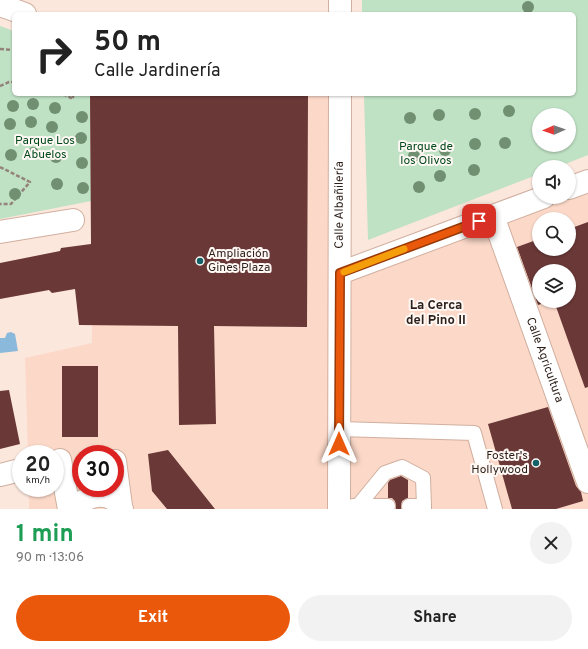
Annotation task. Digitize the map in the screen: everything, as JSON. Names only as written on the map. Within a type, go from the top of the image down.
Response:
[{"type":"street","points":[[340,0],[340,12]]},
{"type":"street","points":[[0,5],[19,12]]},
{"type":"street","name":"Calle Albañilería","points":[[340,96],[339,429],[350,508]]},
{"type":"street","points":[[576,185],[588,181]]},
{"type":"street","points":[[340,273],[532,201]]},
{"type":"street","name":"Calle Agricultura","points":[[493,216],[588,482]]},
{"type":"street","points":[[0,232],[73,220]]},
{"type":"street","points":[[64,482],[69,509]]},
{"type":"street","points":[[74,509],[84,500],[97,495],[106,496],[114,500],[122,508]]},
{"type":"street","points":[[120,497],[122,508]]},
{"type":"lane","points":[[339,429],[474,433],[495,509]]},
{"type":"lane","points":[[350,508],[385,473],[402,467],[423,478],[424,508],[409,506]]},
{"type":"lane","points":[[350,508],[388,506]]},
{"type":"path","points":[[0,49],[12,50]]},
{"type":"path","points":[[0,86],[12,82]]},
{"type":"path","points":[[67,96],[74,99],[73,96]]},
{"type":"path","points":[[0,167],[30,182],[11,204],[0,204]]},
{"type":"shaded area","points":[[90,96],[342,96],[340,273],[532,200],[532,204],[576,204],[576,189],[588,174],[588,509],[29,509],[29,497],[64,497],[64,445],[28,445],[25,358],[92,343]]},
{"type":"green space","name":"Parque de los Olivos","points":[[362,0],[588,0],[588,155],[576,160],[532,160],[532,177],[368,240],[364,96],[576,96],[576,12],[362,12]]},
{"type":"green space","name":"Parque Los Abuelos","points":[[0,26],[12,30],[12,96],[90,96],[91,201],[0,219]]},
{"type":"water","points":[[11,332],[15,334],[18,351],[0,353],[0,338],[5,338],[7,333]]},
{"type":"building","name":"Ampliación Gines Plaza","points":[[90,96],[308,96],[307,327],[214,326],[216,424],[179,425],[178,326],[79,325],[75,289],[52,293],[49,290],[0,299],[0,263],[60,251],[61,248],[91,244]]},
{"type":"building","points":[[588,222],[588,387],[585,388],[556,308],[576,308],[576,264],[532,264],[532,288],[517,247],[532,242],[532,256],[576,256],[576,226]]},
{"type":"building","points":[[62,366],[98,366],[98,437],[62,437]]},
{"type":"building","points":[[9,390],[20,444],[0,449],[0,391]]},
{"type":"building","name":"Foster's Hollywood","points":[[548,407],[576,486],[581,492],[583,501],[556,509],[512,509],[488,424]]},
{"type":"building","points":[[168,450],[215,509],[167,509],[152,491],[148,454]]},
{"type":"building","points":[[401,476],[408,480],[408,498],[402,501],[401,509],[396,509],[395,501],[392,498],[388,498],[388,483],[390,480]]},
{"type":"slow traffic","points":[[344,272],[404,249]]},
{"type":"place","name":"Ampliación Gines Plaza","points":[[200,261]]},
{"type":"place","name":"Foster's Hollywood","points":[[536,463]]},
{"type":"district","name":"La Cerca del Pino II","points":[[436,314]]},
{"type":"route","points":[[339,444],[340,273],[479,221]]}]
